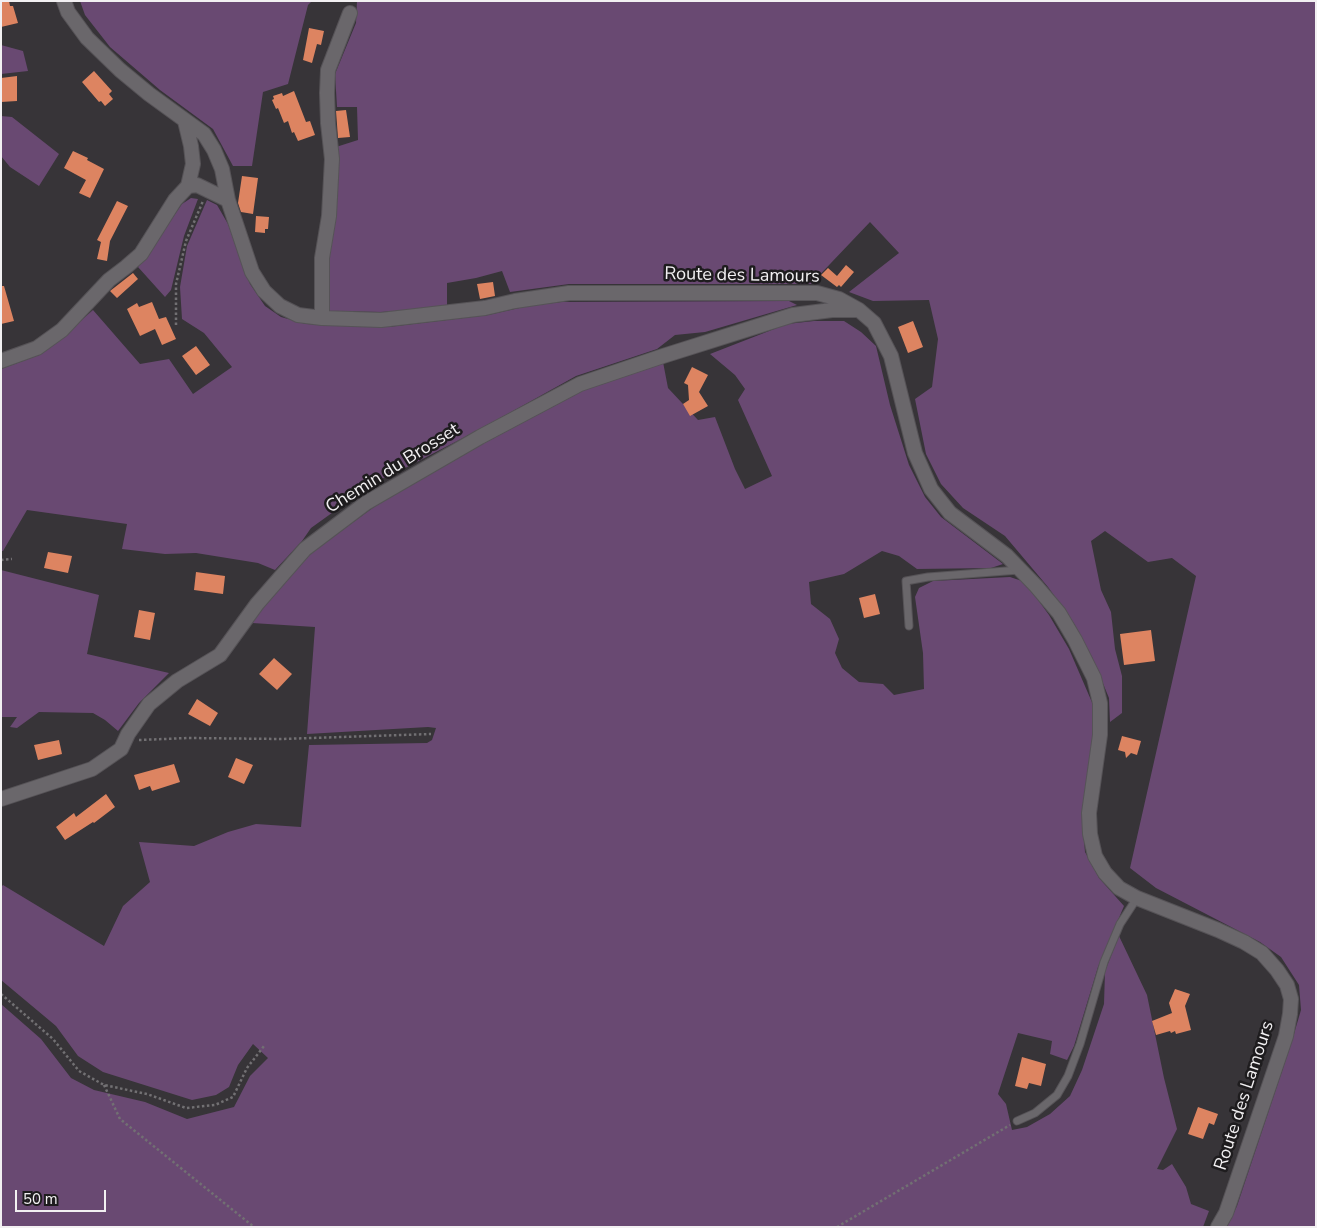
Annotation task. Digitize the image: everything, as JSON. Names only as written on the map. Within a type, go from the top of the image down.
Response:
[{"type":"street","name":"Route des Lamours","points":[[64,1],[68,12],[87,38],[120,70],[149,94],[204,134],[214,150],[222,169],[228,200],[252,272],[264,291],[280,306],[298,315],[322,318],[381,320],[485,308],[515,301],[569,293],[817,293],[839,299],[859,310],[874,323],[891,356],[915,453],[931,489],[950,513],[1007,556],[1059,614],[1094,678],[1100,703],[1100,735],[1089,813],[1090,834],[1095,856],[1105,873],[1119,888],[1137,898],[1218,930],[1262,953],[1277,970],[1287,986],[1291,999],[1286,1036],[1226,1213],[1218,1227]]},
{"type":"street","points":[[322,318],[322,258],[329,216],[332,159],[327,113],[328,70],[350,13]]},
{"type":"street","points":[[1,361],[37,348],[62,330],[109,280],[141,254],[175,200],[188,186],[193,164],[185,121]]},
{"type":"street","points":[[188,186],[197,185],[228,200]]},
{"type":"street","name":"Chemin du Brosset","points":[[1,799],[92,769],[121,749],[149,704],[177,681],[220,655],[257,604],[305,549],[366,503],[480,437],[580,384],[663,356],[793,315],[832,310],[859,310]]},
{"type":"lane","points":[[909,626],[906,581],[928,577],[1020,570]]},
{"type":"lane","points":[[1017,1121],[1035,1113],[1057,1095],[1068,1076],[1080,1044],[1104,962],[1120,924],[1137,898]]},
{"type":"path","points":[[176,325],[176,284],[186,241],[208,190]]},
{"type":"path","points":[[1,560],[12,559]]},
{"type":"path","points":[[125,741],[188,738],[280,739],[431,734]]},
{"type":"path","points":[[1,994],[53,1039],[79,1071],[104,1085],[147,1094],[186,1108],[215,1105],[233,1097],[247,1068],[264,1046]]},
{"type":"path","points":[[104,1085],[120,1119],[254,1227]]},
{"type":"path","points":[[837,1227],[1017,1121]]},
{"type":"shaded area","points":[[80,1],[312,1],[308,5],[288,84],[263,92],[252,166],[233,166],[213,129],[160,90],[110,47],[85,15]]},
{"type":"shaded area","points":[[357,1],[1316,1],[1316,1227],[1227,1227],[1237,1206],[1291,1044],[1301,1010],[1299,985],[1281,957],[1260,942],[1156,888],[1130,868],[1196,576],[1172,558],[1148,562],[1105,531],[1091,541],[1101,590],[1111,612],[1115,649],[1122,676],[1122,713],[1110,722],[1109,698],[1092,657],[1073,622],[1048,587],[1005,536],[963,508],[941,484],[926,454],[915,399],[932,387],[938,339],[929,300],[873,301],[849,292],[899,253],[870,222],[811,284],[569,284],[510,292],[502,271],[447,283],[447,305],[426,309],[381,312],[327,311],[327,259],[336,147],[358,140],[357,107],[337,107],[335,74],[356,23]]},
{"type":"shaded area","points":[[1,45],[23,51],[28,71],[1,74]]},
{"type":"shaded area","points":[[1,116],[12,117],[59,154],[39,186],[10,167],[1,156]]},
{"type":"shaded area","points":[[191,198],[198,199],[184,236],[171,290],[165,297],[138,267],[182,204]]},
{"type":"shaded area","points":[[207,200],[217,205],[228,224],[250,284],[265,306],[281,317],[306,324],[388,327],[488,315],[528,306],[561,302],[789,301],[797,305],[705,332],[675,335],[657,349],[576,376],[488,425],[375,482],[311,528],[302,541],[275,570],[258,563],[196,553],[165,554],[122,549],[127,524],[27,510],[3,551],[1,551],[1,369],[39,355],[93,310],[140,364],[169,359],[193,394],[232,367],[204,333],[182,319],[180,287],[187,246]]},
{"type":"shaded area","points":[[814,321],[844,321],[861,332],[876,346],[890,405],[909,465],[925,497],[941,517],[1003,564],[991,568],[917,569],[899,556],[882,551],[844,574],[809,582],[811,604],[830,619],[839,639],[835,653],[842,668],[859,682],[883,684],[894,695],[924,689],[923,653],[915,597],[919,588],[933,581],[1010,577],[1025,582],[1049,615],[1069,649],[1094,707],[1091,756],[1082,818],[1085,852],[1099,878],[1124,906],[1098,967],[1074,1046],[1067,1060],[1050,1054],[1052,1041],[1018,1033],[998,1094],[1006,1104],[1012,1130],[1027,1127],[1050,1114],[1070,1096],[1082,1070],[1104,1004],[1105,971],[1119,936],[1147,995],[1164,1078],[1177,1129],[1157,1169],[1163,1170],[1172,1164],[1186,1187],[1191,1204],[1209,1211],[1203,1227],[1,1227],[1,1004],[41,1039],[71,1078],[94,1090],[145,1102],[187,1119],[234,1107],[250,1076],[268,1058],[253,1044],[238,1065],[229,1087],[216,1095],[192,1100],[103,1072],[78,1056],[56,1026],[1,980],[1,887],[3,885],[104,946],[123,906],[150,882],[139,842],[194,846],[228,832],[256,824],[301,827],[309,745],[427,743],[432,740],[436,728],[428,727],[307,734],[315,627],[252,623],[259,608],[308,555],[385,499],[533,414],[586,388],[663,362],[668,388],[698,420],[715,417],[735,469],[745,489],[772,476],[738,400],[745,389],[735,375],[710,354],[787,324]]},
{"type":"shaded area","points":[[1,570],[99,595],[87,654],[169,673],[139,703],[118,731],[93,713],[39,712],[17,728],[10,727],[17,717],[1,717]]},
{"type":"building","points":[[1,1],[9,1],[10,6],[13,6],[18,23],[1,27]]},
{"type":"building","points":[[309,28],[324,31],[321,45],[317,44],[312,63],[303,60]]},
{"type":"building","points":[[94,71],[112,91],[109,94],[113,99],[105,106],[101,101],[99,102],[82,82]]},
{"type":"building","points":[[17,76],[17,101],[1,102],[1,78]]},
{"type":"building","points":[[294,91],[306,122],[310,121],[315,135],[298,141],[294,132],[292,133],[288,121],[284,123],[278,108],[276,109],[272,100],[274,99],[273,96],[282,93],[283,96]]},
{"type":"building","points":[[346,110],[350,137],[338,138],[336,111]]},
{"type":"building","points":[[73,151],[104,169],[90,198],[79,193],[86,180],[64,168]]},
{"type":"building","points":[[242,176],[258,178],[253,214],[241,212],[238,203]]},
{"type":"building","points":[[117,201],[128,206],[110,241],[107,261],[97,259],[101,242],[97,240]]},
{"type":"building","points":[[256,216],[269,217],[268,229],[265,229],[265,233],[255,232]]},
{"type":"building","points":[[846,265],[854,272],[841,287],[839,285],[837,287],[821,275],[828,268],[837,276]]},
{"type":"building","points":[[133,273],[138,279],[117,298],[110,291]]},
{"type":"building","points":[[493,282],[495,296],[480,299],[477,284]]},
{"type":"building","points":[[1,286],[4,286],[14,321],[1,324]]},
{"type":"building","points":[[152,302],[159,319],[166,317],[176,339],[162,345],[155,329],[140,336],[127,309],[137,303],[139,307]]},
{"type":"building","points":[[913,321],[923,347],[908,353],[898,327]]},
{"type":"building","points":[[196,346],[210,365],[196,375],[182,356]]},
{"type":"building","points":[[692,367],[708,375],[699,392],[708,406],[690,416],[683,404],[689,400],[688,385],[684,383]]},
{"type":"building","points":[[48,552],[72,556],[68,573],[44,568]]},
{"type":"building","points":[[196,572],[225,576],[223,594],[194,590]]},
{"type":"building","points":[[875,594],[880,614],[864,618],[859,598]]},
{"type":"building","points":[[139,610],[155,613],[150,640],[134,637]]},
{"type":"building","points":[[1151,630],[1155,661],[1124,665],[1120,634]]},
{"type":"building","points":[[274,658],[292,674],[277,690],[259,674]]},
{"type":"building","points":[[197,699],[218,713],[210,726],[188,714]]},
{"type":"building","points":[[1122,736],[1141,741],[1137,755],[1131,753],[1126,758],[1125,752],[1118,750]]},
{"type":"building","points":[[59,740],[62,754],[38,760],[34,745]]},
{"type":"building","points":[[236,758],[253,765],[244,784],[228,777]]},
{"type":"building","points":[[174,764],[180,782],[152,791],[150,786],[139,790],[134,775]]},
{"type":"building","points":[[106,794],[115,807],[94,823],[65,840],[56,827],[74,813],[76,817]]},
{"type":"building","points":[[1175,989],[1190,994],[1185,1006],[1191,1030],[1176,1034],[1175,1031],[1171,1033],[1170,1031],[1156,1035],[1152,1021],[1172,1013],[1169,1003]]},
{"type":"building","points":[[1022,1057],[1046,1064],[1041,1086],[1029,1083],[1027,1089],[1015,1086]]},
{"type":"building","points":[[1198,1107],[1218,1114],[1214,1125],[1209,1123],[1203,1139],[1188,1134]]}]
